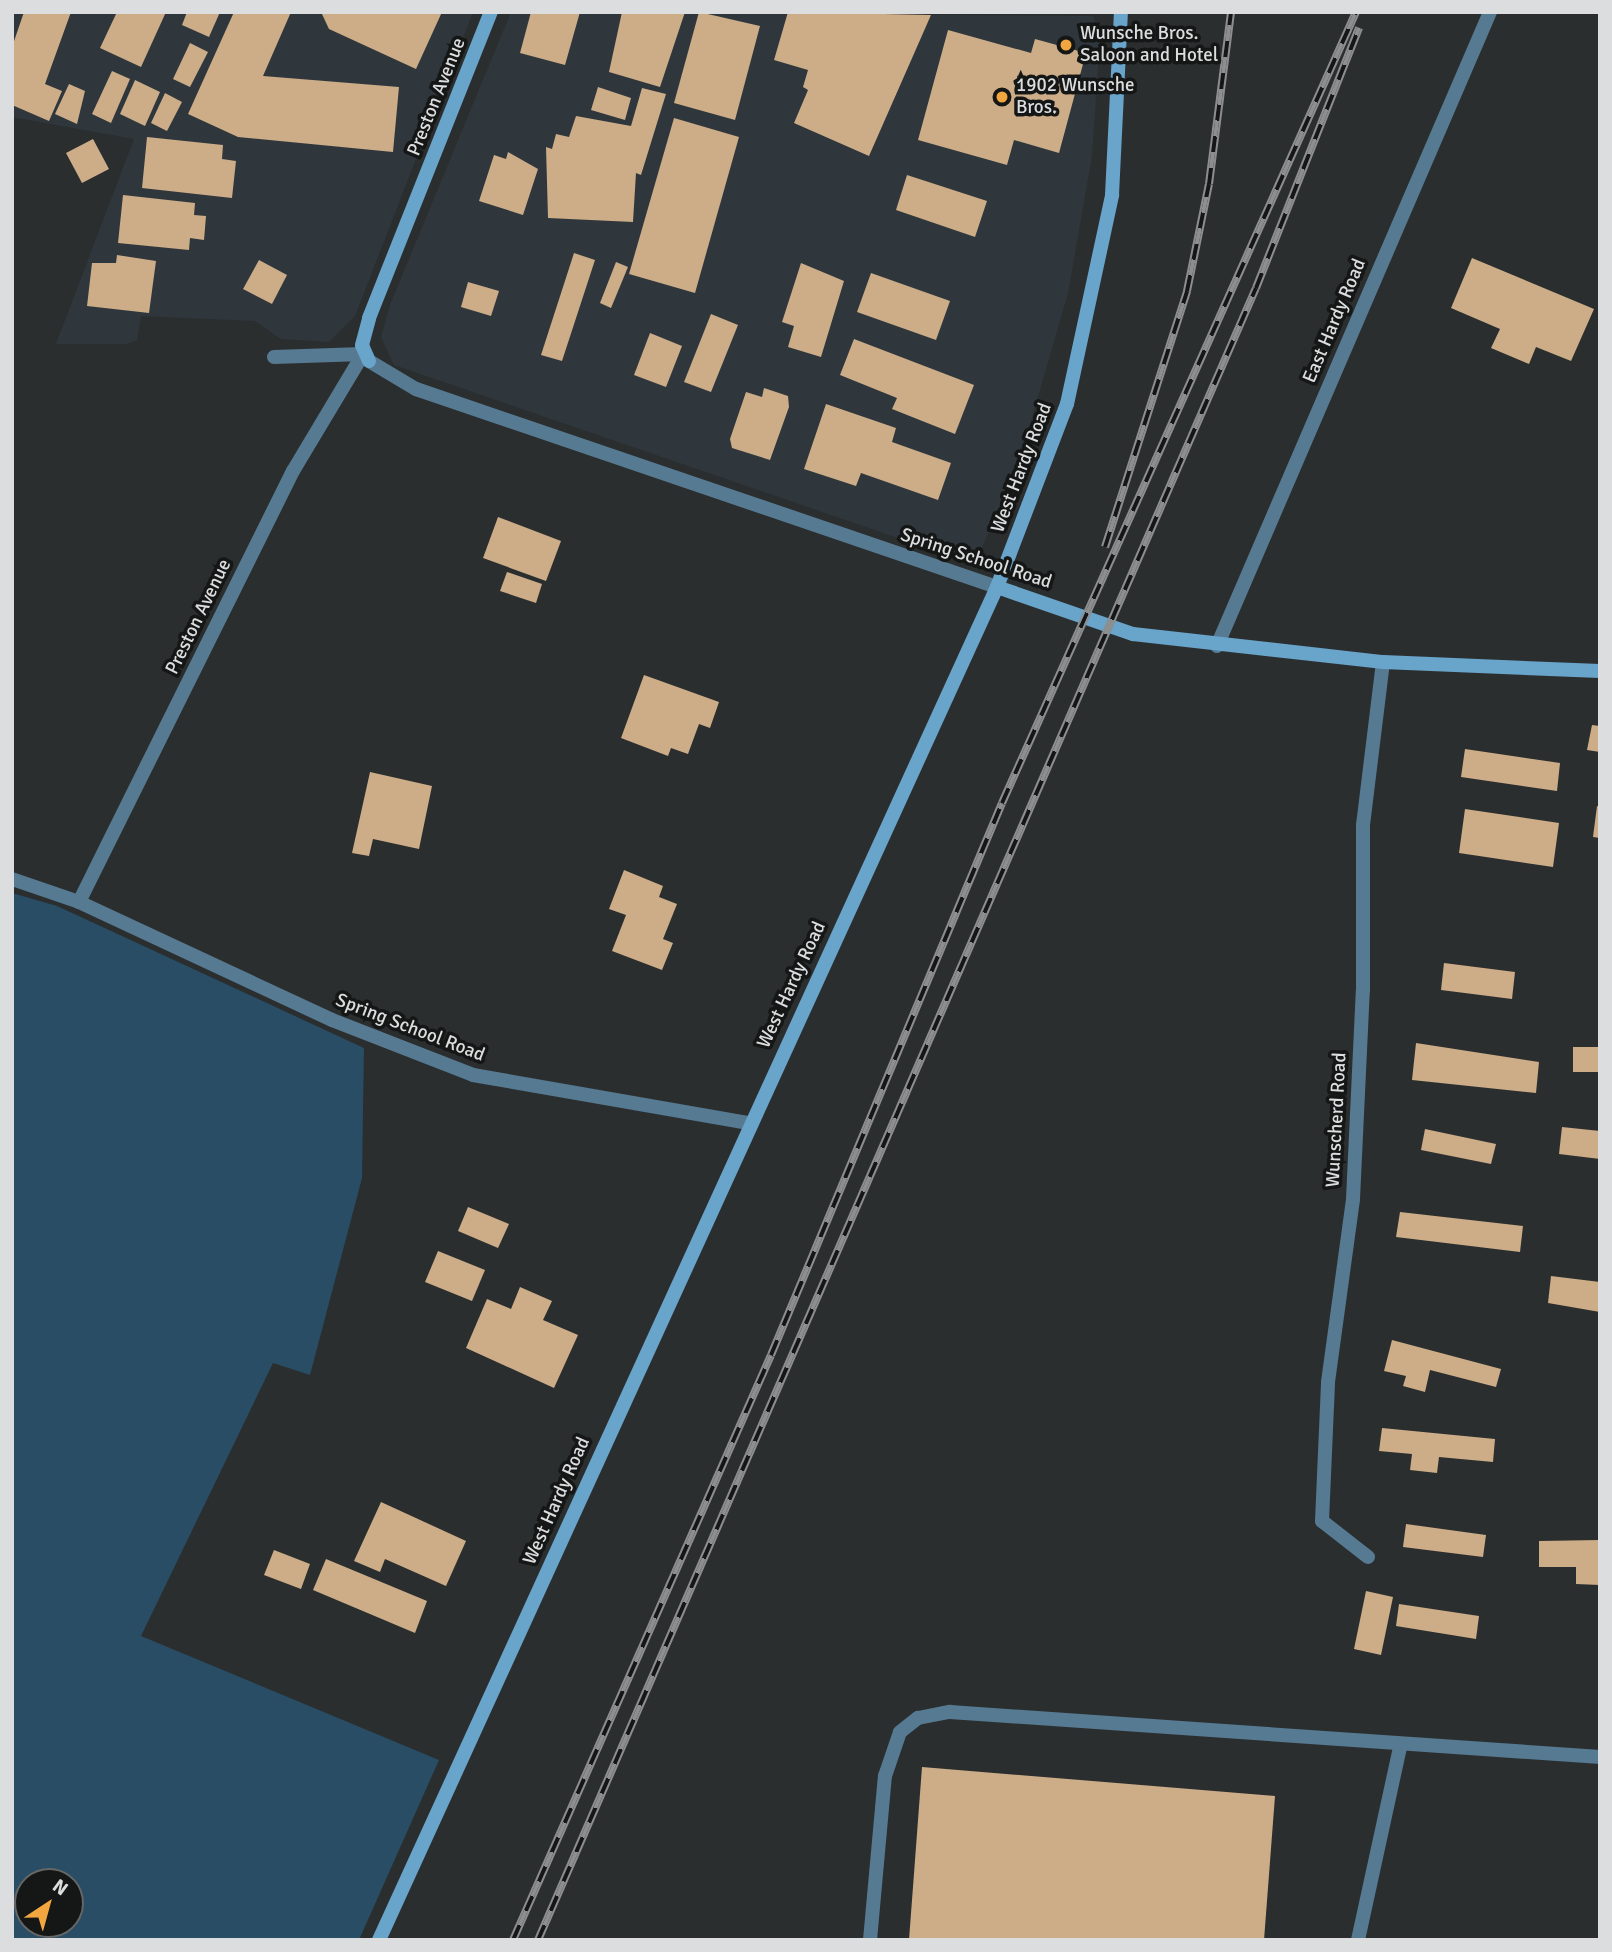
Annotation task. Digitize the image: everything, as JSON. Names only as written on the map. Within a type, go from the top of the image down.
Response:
[{"type":"main road","name":"Preston Avenue","points":[[366,358],[369,318],[491,12]]},
{"type":"main road","name":"West Hardy Road","points":[[379,1940],[749,1123],[997,587],[1067,404],[1112,195],[1121,12]]},
{"type":"main road","name":"Spring School Road","points":[[997,587],[1133,634],[1217,646],[1383,662],[1600,671]]},
{"type":"street","name":"East Hardy Road","points":[[1217,646],[1490,12]]},
{"type":"street","points":[[274,357],[366,358]]},
{"type":"street","name":"Spring School Road","points":[[366,358],[416,389],[997,587]]},
{"type":"street","name":"Preston Avenue","points":[[79,902],[293,471],[366,358]]},
{"type":"street","name":"Wunscherd Road","points":[[1368,1557],[1322,1521],[1328,1382],[1353,1199],[1363,990],[1363,825],[1383,662]]},
{"type":"street","name":"Spring School Road","points":[[12,879],[79,902],[332,1020],[473,1074],[749,1123]]},
{"type":"street","points":[[870,1940],[885,1776],[900,1732],[918,1718],[950,1712],[1400,1747],[1600,1757]]},
{"type":"street","points":[[1358,1940],[1400,1747]]},
{"type":"shaded area","points":[[14,12],[473,12],[355,316],[329,342],[281,339],[255,321],[141,316],[137,340],[126,344],[56,344],[134,139],[12,117]]},
{"type":"shaded area","points":[[511,12],[1093,16],[1100,35],[1092,156],[1068,293],[1011,490],[976,558],[965,561],[394,365],[381,337],[390,305]]},
{"type":"shaded area","points":[[12,893],[57,906],[364,1048],[362,1178],[310,1375],[273,1363],[141,1636],[439,1760],[359,1940],[12,1940]]},
{"type":"building","points":[[24,12],[71,12],[45,84],[62,91],[49,121],[12,105],[12,47]]},
{"type":"building","points":[[117,12],[166,12],[141,67],[100,48]]},
{"type":"building","points":[[187,12],[220,12],[209,37],[182,25]]},
{"type":"building","points":[[234,12],[291,12],[263,76],[399,87],[393,152],[238,137],[188,114]]},
{"type":"building","points":[[321,12],[442,12],[416,69],[329,29]]},
{"type":"building","points":[[531,12],[580,12],[565,65],[520,53]]},
{"type":"building","points":[[622,12],[685,12],[660,87],[609,72]]},
{"type":"building","points":[[699,12],[760,26],[735,120],[674,103]]},
{"type":"building","points":[[788,12],[931,15],[869,156],[794,123],[808,90],[803,87],[808,70],[774,60]]},
{"type":"building","name":"1902 Wunsche Bros.","points":[[948,30],[1031,53],[1035,39],[1086,53],[1059,153],[1014,140],[1007,165],[918,140]]},
{"type":"building","points":[[190,43],[208,52],[190,87],[173,79]]},
{"type":"building","points":[[112,71],[130,79],[111,123],[92,114]]},
{"type":"building","points":[[135,80],[160,92],[145,126],[120,114]]},
{"type":"building","points":[[69,84],[85,91],[77,124],[55,114]]},
{"type":"building","points":[[598,87],[631,98],[625,120],[591,110]]},
{"type":"building","points":[[642,88],[666,94],[641,175],[636,173],[633,222],[548,218],[546,147],[552,149],[556,134],[569,137],[576,116],[631,126]]},
{"type":"building","points":[[165,93],[182,102],[167,131],[151,123]]},
{"type":"building","points":[[674,118],[739,137],[695,293],[629,274]]},
{"type":"building","points":[[147,137],[223,145],[222,159],[236,161],[232,198],[142,188]]},
{"type":"building","points":[[93,139],[109,169],[82,183],[66,153]]},
{"type":"building","points":[[508,152],[538,169],[523,215],[479,201],[494,155],[506,159]]},
{"type":"building","points":[[907,175],[987,201],[975,237],[896,210]]},
{"type":"building","points":[[123,195],[195,203],[194,215],[206,216],[204,240],[190,238],[189,250],[118,243]]},
{"type":"building","points":[[574,253],[595,260],[562,361],[541,355]]},
{"type":"building","points":[[117,255],[156,261],[149,313],[87,306],[92,263],[116,263]]},
{"type":"building","points":[[1472,258],[1594,309],[1571,361],[1536,347],[1529,364],[1491,348],[1500,329],[1451,308]]},
{"type":"building","points":[[259,260],[287,275],[272,304],[243,289]]},
{"type":"building","points":[[616,262],[628,267],[611,308],[600,303]]},
{"type":"building","points":[[801,263],[844,281],[821,357],[788,347],[794,326],[782,322]]},
{"type":"building","points":[[871,273],[950,301],[936,340],[857,312]]},
{"type":"building","points":[[468,282],[499,291],[491,316],[461,307]]},
{"type":"building","points":[[711,314],[738,325],[711,392],[684,382]]},
{"type":"building","points":[[650,333],[682,346],[666,387],[634,375]]},
{"type":"building","points":[[854,339],[974,385],[955,434],[892,409],[897,398],[840,375]]},
{"type":"building","points":[[764,388],[788,396],[789,407],[770,460],[732,448],[730,439],[746,392],[762,397]]},
{"type":"building","points":[[826,404],[896,428],[892,442],[951,463],[938,500],[861,473],[856,486],[804,469]]},
{"type":"building","points":[[498,517],[561,541],[546,581],[483,558]]},
{"type":"building","points":[[507,572],[542,584],[536,603],[500,591]]},
{"type":"building","points":[[644,675],[719,702],[710,728],[699,724],[688,754],[671,748],[668,756],[621,738]]},
{"type":"building","points":[[1592,725],[1600,726],[1600,752],[1587,750]]},
{"type":"building","points":[[1465,749],[1560,763],[1557,791],[1461,777]]},
{"type":"building","points":[[370,772],[432,786],[419,849],[373,839],[369,856],[352,853]]},
{"type":"building","points":[[1597,806],[1600,807],[1600,838],[1593,837]]},
{"type":"building","points":[[1465,809],[1559,823],[1553,867],[1459,853]]},
{"type":"building","points":[[624,870],[663,886],[659,897],[677,904],[663,939],[673,943],[662,970],[612,951],[626,915],[609,909]]},
{"type":"building","points":[[1444,963],[1515,972],[1512,999],[1441,990]]},
{"type":"building","points":[[1416,1043],[1539,1062],[1536,1093],[1412,1080]]},
{"type":"building","points":[[1573,1047],[1600,1047],[1600,1072],[1573,1072]]},
{"type":"building","points":[[1562,1127],[1600,1131],[1600,1159],[1559,1154]]},
{"type":"building","points":[[1425,1129],[1496,1144],[1491,1164],[1421,1150]]},
{"type":"building","points":[[468,1207],[509,1224],[498,1248],[458,1231]]},
{"type":"building","points":[[1400,1212],[1523,1226],[1520,1252],[1396,1237]]},
{"type":"building","points":[[438,1251],[485,1270],[472,1301],[425,1282]]},
{"type":"building","points":[[1551,1276],[1600,1282],[1600,1312],[1548,1303]]},
{"type":"building","points":[[520,1287],[552,1301],[543,1320],[578,1335],[554,1388],[466,1348],[487,1299],[511,1309]]},
{"type":"building","points":[[1392,1340],[1501,1369],[1496,1387],[1430,1370],[1425,1392],[1403,1386],[1406,1376],[1384,1371]]},
{"type":"building","points":[[1382,1428],[1495,1439],[1493,1462],[1439,1457],[1437,1473],[1410,1470],[1412,1454],[1379,1451]]},
{"type":"building","points":[[381,1502],[466,1541],[446,1586],[385,1559],[380,1572],[354,1561]]},
{"type":"building","points":[[1406,1524],[1486,1535],[1483,1557],[1403,1547]]},
{"type":"building","points":[[1600,1540],[1600,1585],[1576,1584],[1576,1567],[1539,1567],[1539,1541]]},
{"type":"building","points":[[274,1550],[310,1564],[301,1589],[264,1575]]},
{"type":"building","points":[[326,1559],[427,1601],[415,1633],[313,1590]]},
{"type":"building","points":[[1366,1591],[1393,1597],[1381,1655],[1354,1649]]},
{"type":"building","points":[[1399,1604],[1479,1616],[1476,1639],[1396,1626]]},
{"type":"building","points":[[922,1767],[1275,1796],[1264,1940],[909,1940]]},
{"type":"railway","points":[[1105,547],[1187,291],[1209,184],[1231,12]]},
{"type":"railway","points":[[513,1940],[771,1355],[1002,803],[1356,12]]},
{"type":"railway","points":[[538,1940],[1256,288],[1359,28]]},
{"type":"place","name":"Wunsche Bros. Saloon and Hotel","points":[[1066,45]]},
{"type":"place","name":"1902 Wunsche Bros.","points":[[1002,97]]}]
